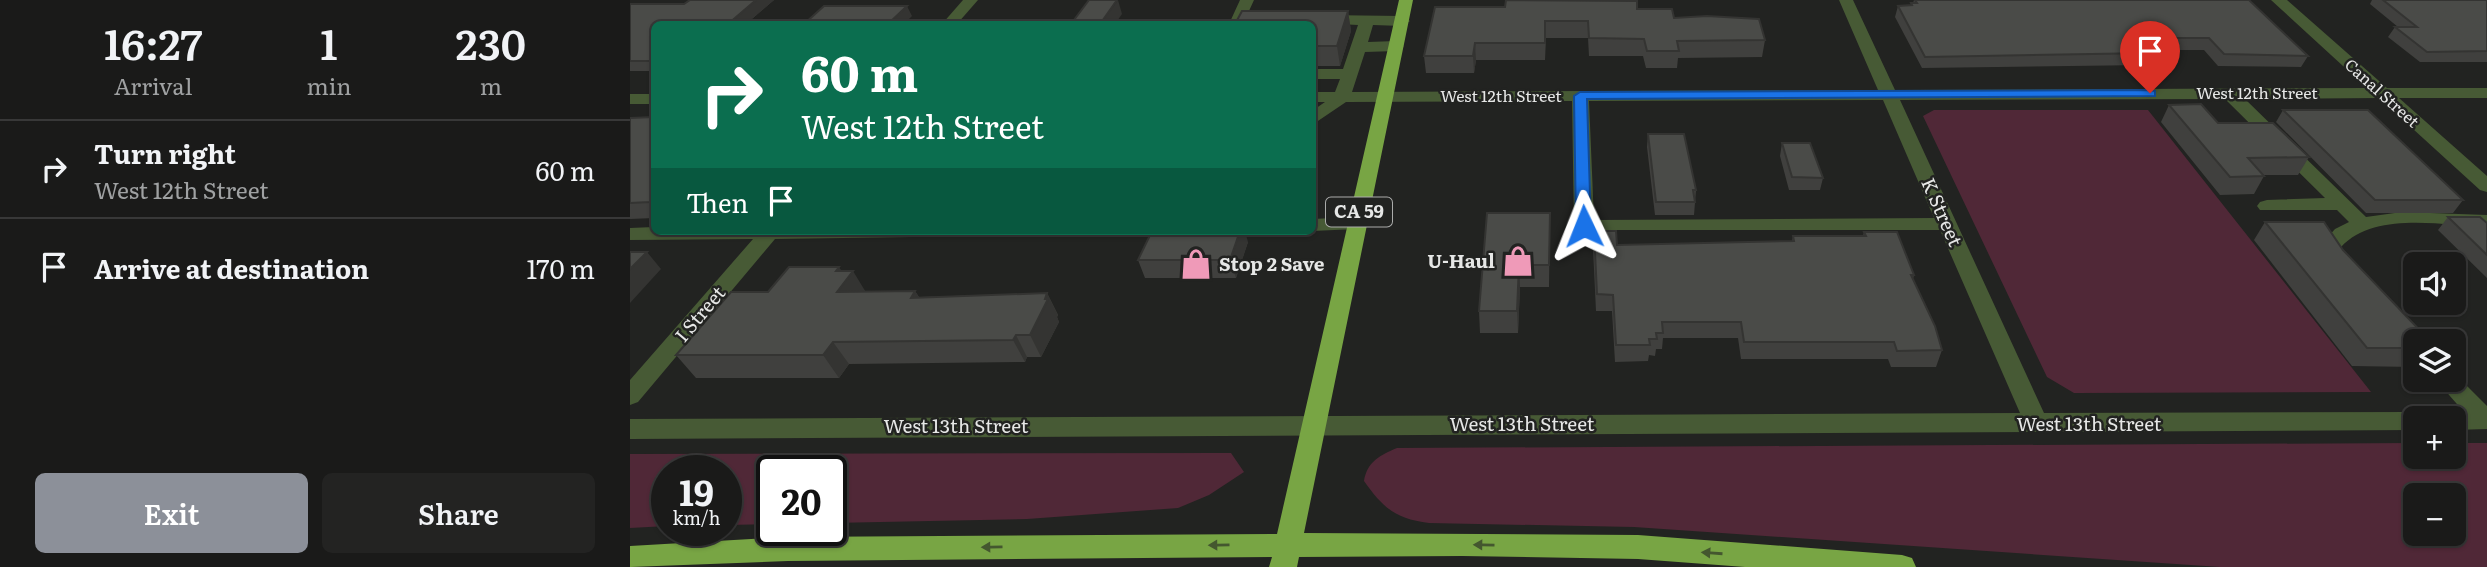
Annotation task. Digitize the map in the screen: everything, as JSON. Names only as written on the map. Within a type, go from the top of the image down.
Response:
[{"type":"highway","name":"CA 59","points":[[1285,555],[1406,0]]},
{"type":"highway","points":[[630,558],[788,549],[1285,555],[1638,547],[1902,567]]},
{"type":"street","points":[[952,21],[971,0]]},
{"type":"street","points":[[1242,21],[1247,0]]},
{"type":"street","name":"K Street","points":[[1846,0],[2037,424]]},
{"type":"street","name":"Canal Street","points":[[2278,0],[2487,186]]},
{"type":"street","points":[[1303,20],[1402,20]]},
{"type":"street","points":[[1316,117],[1342,97],[1367,20]]},
{"type":"street","points":[[1359,47],[1396,46]]},
{"type":"street","points":[[1316,74],[1349,74]]},
{"type":"street","points":[[2229,93],[2361,223]]},
{"type":"street","name":"West 12th Street","points":[[1316,97],[2487,93]]},
{"type":"street","points":[[1580,96],[1584,226],[1947,225]]},
{"type":"street","points":[[630,99],[651,99]]},
{"type":"street","points":[[2267,206],[2336,199]]},
{"type":"street","points":[[2348,272],[2331,252],[2330,246],[2334,239],[2361,223],[2386,220],[2487,221]]},
{"type":"street","points":[[1316,225],[1357,223]]},
{"type":"street","points":[[630,234],[651,234]]},
{"type":"street","name":"I Street","points":[[630,396],[767,235]]},
{"type":"street","points":[[2459,392],[2486,420]]},
{"type":"street","points":[[2466,421],[2486,420]]},
{"type":"street","name":"West 13th Street","points":[[630,429],[2403,421]]},
{"type":"shaded area","points":[[1934,110],[2148,110],[2371,392],[2074,393],[2047,377],[1923,116]]},
{"type":"shaded area","points":[[2403,443],[2403,469],[2466,469],[2466,443],[2487,443],[2487,567],[2220,567],[1634,527],[1429,523],[1408,519],[1391,511],[1364,481],[1368,469],[1385,453],[1397,448]]},
{"type":"shaded area","points":[[1231,453],[1244,472],[1209,495],[1178,508],[1027,519],[847,523],[847,455],[756,455],[756,524],[742,525],[742,455],[651,455],[651,527],[630,528],[630,454]]},
{"type":"building","points":[[690,0],[756,0],[732,21],[651,21],[651,61],[630,61],[630,4],[684,4]]},
{"type":"building","points":[[1089,0],[1117,0],[1102,21],[1073,21]]},
{"type":"building","points":[[1506,0],[1637,1],[1637,9],[1672,9],[1674,18],[1707,16],[1759,19],[1765,40],[1677,41],[1679,51],[1647,51],[1644,39],[1589,38],[1588,21],[1545,21],[1545,43],[1475,43],[1473,56],[1424,56],[1435,7],[1505,7]]},
{"type":"building","points":[[1915,0],[2249,0],[2308,56],[2224,54],[2209,38],[2139,38],[2151,53],[1925,57],[1898,6],[1912,5],[1911,3],[1917,3]]},
{"type":"building","points":[[2383,0],[2487,0],[2487,51],[2427,52],[2395,27],[2417,27]]},
{"type":"building","points":[[824,6],[907,6],[891,21],[807,21]]},
{"type":"building","points":[[1242,11],[1348,11],[1337,46],[1316,46],[1316,21],[1237,21]]},
{"type":"building","points":[[2201,104],[2218,123],[2273,123],[2309,157],[2248,158],[2264,176],[2230,177],[2169,105]]},
{"type":"building","points":[[2283,110],[2368,110],[2463,200],[2375,200]]},
{"type":"building","points":[[651,117],[650,202],[630,203],[630,118]]},
{"type":"building","points":[[1648,134],[1684,134],[1696,190],[1693,190],[1695,202],[1656,202]]},
{"type":"building","points":[[1782,143],[1810,143],[1823,178],[1792,177]]},
{"type":"building","name":"U-Haul","points":[[1487,213],[1550,213],[1549,265],[1519,265],[1517,311],[1479,311]]},
{"type":"building","points":[[2448,217],[2480,217],[2487,223],[2487,255]]},
{"type":"building","points":[[2265,222],[2324,222],[2343,250],[2419,329],[2403,329],[2403,348],[2367,348]]},
{"type":"building","points":[[1594,231],[1616,231],[1617,245],[1794,241],[1793,236],[1866,236],[1864,232],[1897,232],[1914,275],[1911,275],[1935,326],[1942,350],[1897,351],[1894,342],[1744,342],[1741,322],[1662,322],[1663,333],[1656,333],[1657,339],[1649,339],[1650,345],[1616,345],[1613,295],[1597,294]]},
{"type":"building","points":[[1150,235],[1239,235],[1230,260],[1138,260]]},
{"type":"building","points":[[630,252],[647,252],[630,269]]},
{"type":"building","points":[[789,267],[839,267],[836,271],[853,271],[837,292],[915,291],[911,298],[1047,293],[1045,299],[1048,299],[1030,335],[1016,335],[1013,340],[833,342],[823,355],[676,355],[731,292],[768,292]]},
{"type":"place","name":"U-Haul","points":[[1518,261]]},
{"type":"place","name":"Stop 2 Save","points":[[1196,264]]},
{"type":"route","points":[[1584,226],[1580,96],[2150,93]]}]
